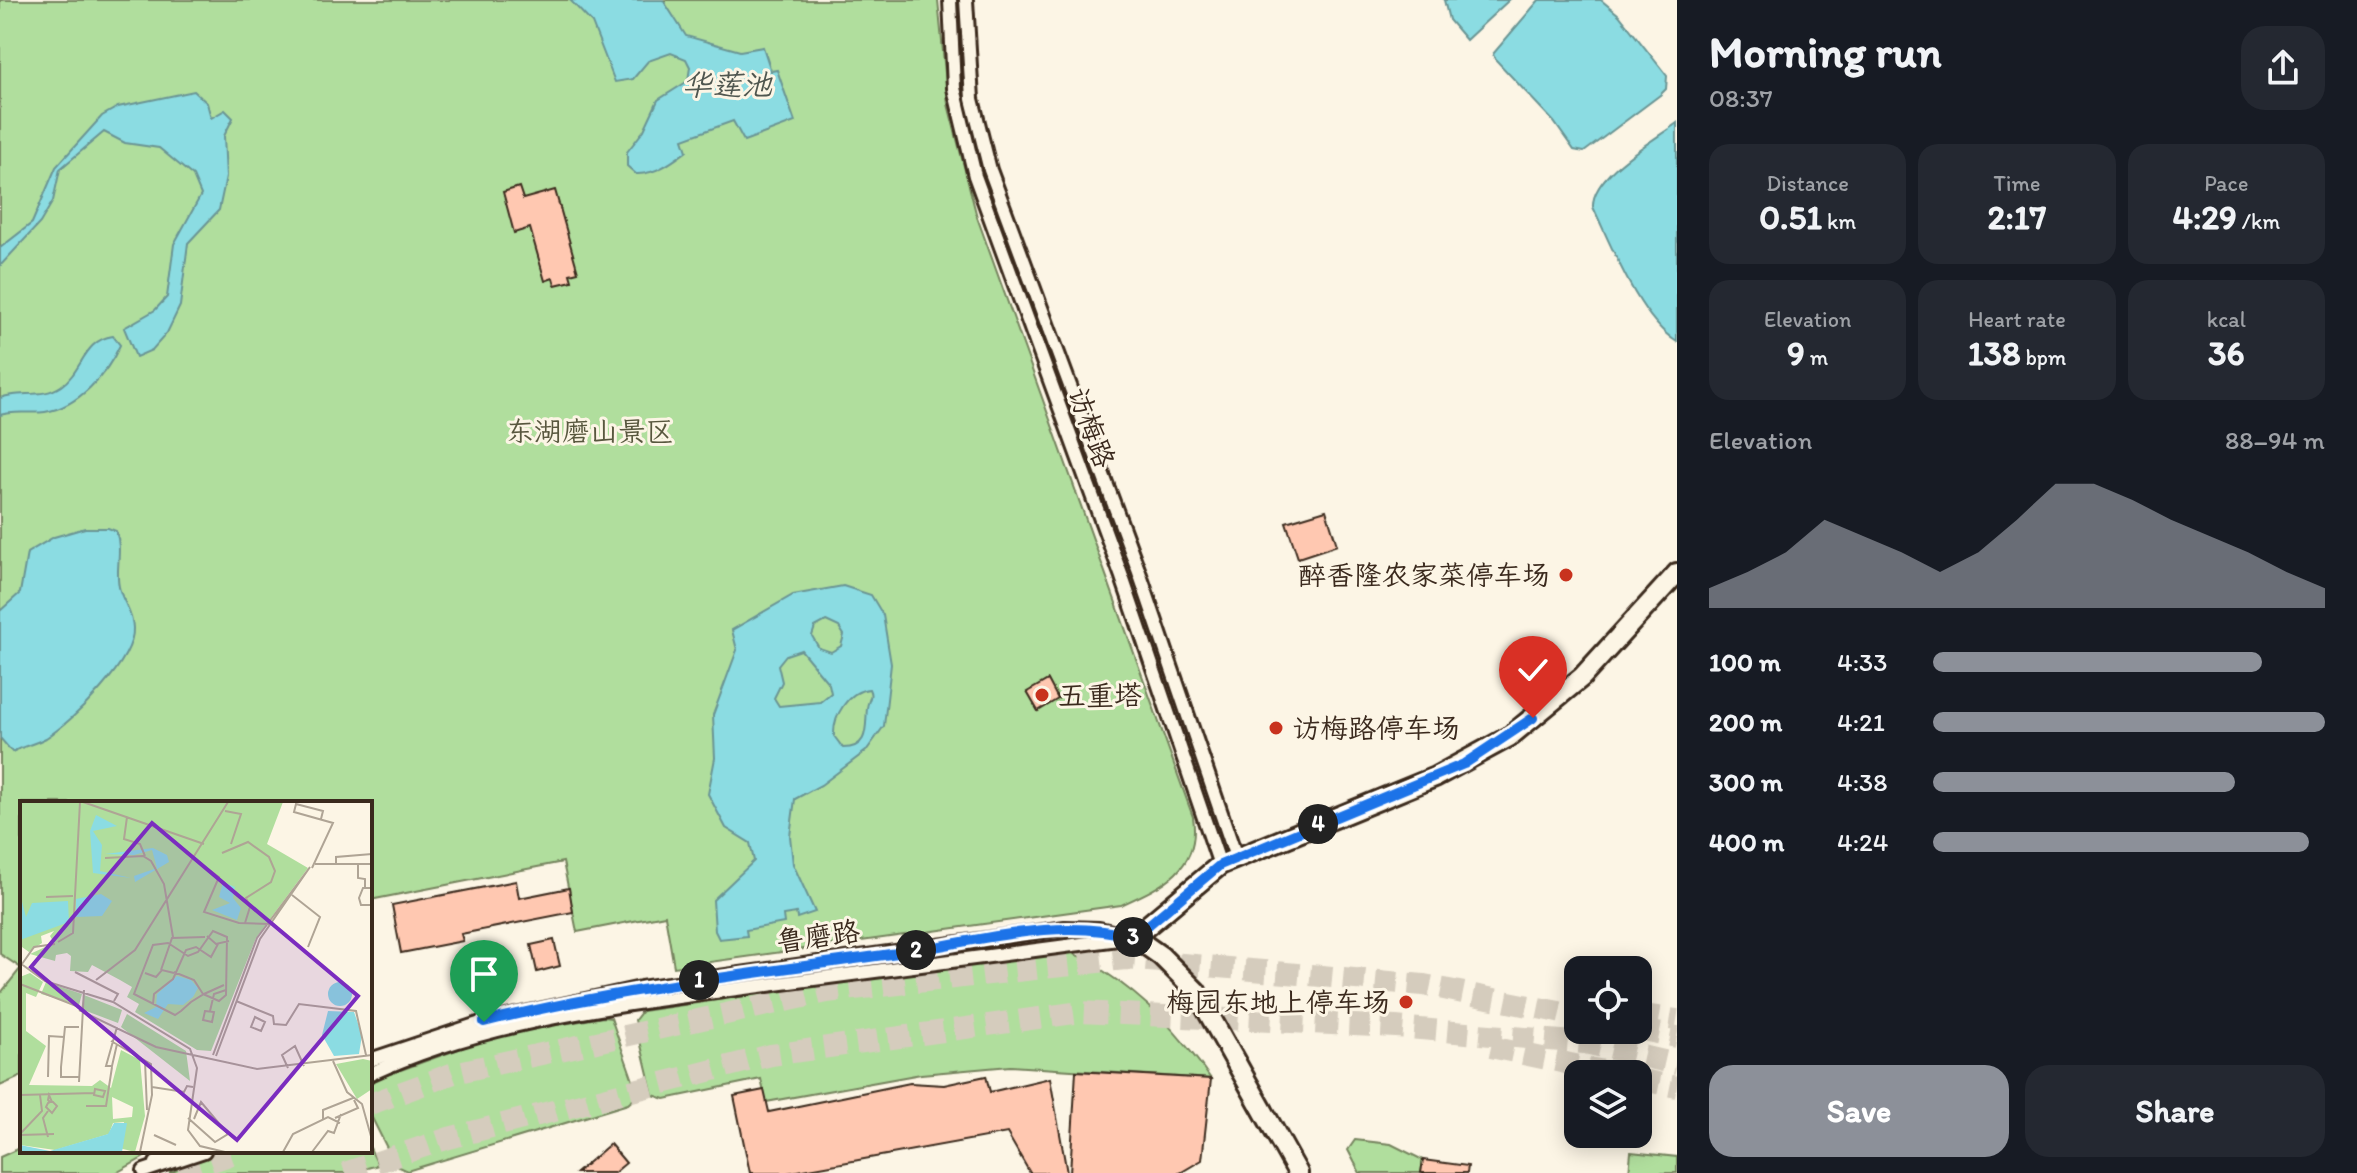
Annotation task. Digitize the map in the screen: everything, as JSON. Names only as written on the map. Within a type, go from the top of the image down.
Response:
[{"type":"street","name":"访梅路","points":[[950,0],[957,105],[986,209],[1228,861]]},
{"type":"street","name":"访梅路","points":[[966,0],[972,99],[1001,203],[1139,572],[1228,861]]},
{"type":"street","points":[[986,209],[1001,203]]},
{"type":"street","points":[[372,1073],[456,1042],[532,1021],[652,1001],[1134,937],[1228,861],[1435,777],[1487,751],[1582,677],[1677,573]]},
{"type":"street","name":"鲁磨路","points":[[372,1059],[484,1022],[641,988],[1065,928],[1099,929],[1134,937],[1161,956],[1196,991],[1298,1173]]},
{"type":"street","points":[[142,1172],[171,1153]]},
{"type":"street","points":[[142,1172],[198,1153]]},
{"type":"green space","name":"东湖磨山景区","points":[[0,0],[938,0],[948,104],[977,217],[1193,817],[1191,850],[1176,873],[1151,891],[1121,905],[674,967],[665,915],[577,932],[563,862],[372,900],[372,801],[20,801],[20,967],[0,954]]},
{"type":"green space","points":[[1064,950],[1119,981],[1149,1006],[1187,1047],[1211,1079],[1010,1066],[921,1074],[766,1102],[761,1079],[665,1099],[653,1095],[635,1020],[642,1011]]},
{"type":"green space","name":"东湖磨山景区","points":[[20,969],[20,1077],[0,1086],[0,994]]},
{"type":"green space","points":[[611,1018],[636,1089],[635,1098],[628,1104],[407,1171],[396,1166],[372,1118],[372,1080],[495,1036]]},
{"type":"green space","points":[[1355,1140],[1391,1144],[1423,1160],[1421,1173],[1360,1173],[1348,1150]]},
{"type":"green space","points":[[20,1148],[20,1153],[151,1153],[116,1173],[0,1173],[0,1157]]},
{"type":"green space","points":[[372,1152],[378,1165],[349,1173],[169,1173],[218,1153]]},
{"type":"green space","points":[[1631,1152],[1677,1157],[1677,1173],[1629,1173]]},
{"type":"water","name":"华莲池","points":[[570,0],[663,0],[686,36],[740,51],[763,47],[771,71],[777,70],[795,122],[744,141],[733,121],[683,139],[687,151],[657,170],[636,174],[627,166],[627,152],[644,130],[658,100],[688,81],[690,67],[686,59],[671,53],[648,61],[633,79],[615,82],[592,23]]},
{"type":"water","points":[[1444,0],[1509,0],[1466,40],[1449,20]]},
{"type":"water","points":[[1539,0],[1601,0],[1619,15],[1667,76],[1666,89],[1660,95],[1584,152],[1574,150],[1554,122],[1493,54]]},
{"type":"water","points":[[194,91],[207,103],[211,118],[225,110],[233,118],[224,136],[226,177],[219,210],[188,243],[180,306],[167,333],[152,350],[136,357],[124,328],[155,310],[167,297],[174,244],[201,195],[193,176],[159,148],[125,143],[104,132],[60,169],[53,201],[40,223],[0,266],[0,248],[32,223],[56,167],[102,116],[118,107]]},
{"type":"water","points":[[1677,123],[1677,342],[1663,331],[1639,299],[1593,207],[1595,195],[1612,171]]},
{"type":"water","points":[[113,336],[120,345],[107,367],[90,388],[69,404],[45,412],[0,415],[0,398],[54,390],[68,380],[95,343]]},
{"type":"water","points":[[85,528],[116,531],[118,580],[133,623],[131,642],[113,673],[71,718],[46,738],[12,752],[0,738],[0,611],[20,593],[27,553],[54,537]]},
{"type":"water","points":[[843,586],[871,595],[883,615],[891,664],[884,726],[866,751],[821,785],[795,799],[790,836],[793,864],[815,912],[797,918],[796,913],[783,915],[784,923],[746,930],[747,936],[719,939],[715,931],[713,900],[754,861],[750,843],[726,828],[708,794],[715,758],[713,715],[737,650],[732,630],[793,595]],"holes":[[[826,621],[839,627],[844,635],[841,646],[831,652],[819,648],[812,636],[815,627]],[[801,650],[829,684],[831,693],[820,702],[779,706],[774,698],[782,682],[778,665],[786,655]],[[869,689],[871,694],[866,729],[858,744],[843,748],[834,736],[836,720],[848,699]]]},
{"type":"building","points":[[519,187],[523,199],[555,190],[578,272],[570,274],[572,281],[555,285],[553,278],[545,281],[530,228],[514,233],[503,192]]},
{"type":"building","points":[[1326,510],[1337,545],[1298,558],[1286,522]]},
{"type":"building","name":"五重塔","points":[[1048,680],[1058,699],[1038,711],[1027,692]]},
{"type":"building","points":[[516,881],[519,898],[569,888],[573,912],[461,934],[463,941],[401,953],[392,905]]},
{"type":"building","points":[[554,940],[560,966],[537,972],[531,945]]},
{"type":"building","points":[[1076,1071],[1211,1079],[1202,1160],[1180,1173],[1070,1173]]},
{"type":"building","points":[[986,1076],[990,1092],[1050,1078],[1067,1173],[1030,1173],[1007,1133],[787,1173],[750,1173],[734,1096],[764,1090],[769,1112],[910,1083],[944,1085]]},
{"type":"building","points":[[610,1144],[626,1163],[614,1173],[576,1173]]},
{"type":"building","points":[[1423,1160],[1468,1166],[1467,1173],[1421,1173]]},
{"type":"tunnel","points":[[372,1103],[454,1073],[827,992],[1126,959],[1424,985],[1564,1013]]},
{"type":"tunnel","points":[[345,1173],[449,1138],[771,1055],[1081,1012],[1396,1027],[1585,1043],[1677,1064]]},
{"type":"tunnel","points":[[1652,1016],[1677,1020]]},
{"type":"tunnel","points":[[1652,1032],[1677,1037]]},
{"type":"tunnel","points":[[1491,1047],[1564,1063]]},
{"type":"tunnel","points":[[1652,1082],[1677,1087]]},
{"type":"tunnel","points":[[179,1173],[234,1153]]},
{"type":"place","name":"醉香隆农家菜停车场","points":[[1566,575]]},
{"type":"place","name":"五重塔","points":[[1042,695]]},
{"type":"place","name":"访梅路停车场","points":[[1276,728]]},
{"type":"place","name":"梅园东地上停车场","points":[[1406,1002]]},
{"type":"route","points":[[484,1022],[641,988],[1017,933],[1084,928],[1134,937],[1220,865],[1464,764],[1509,737],[1533,718]]}]
